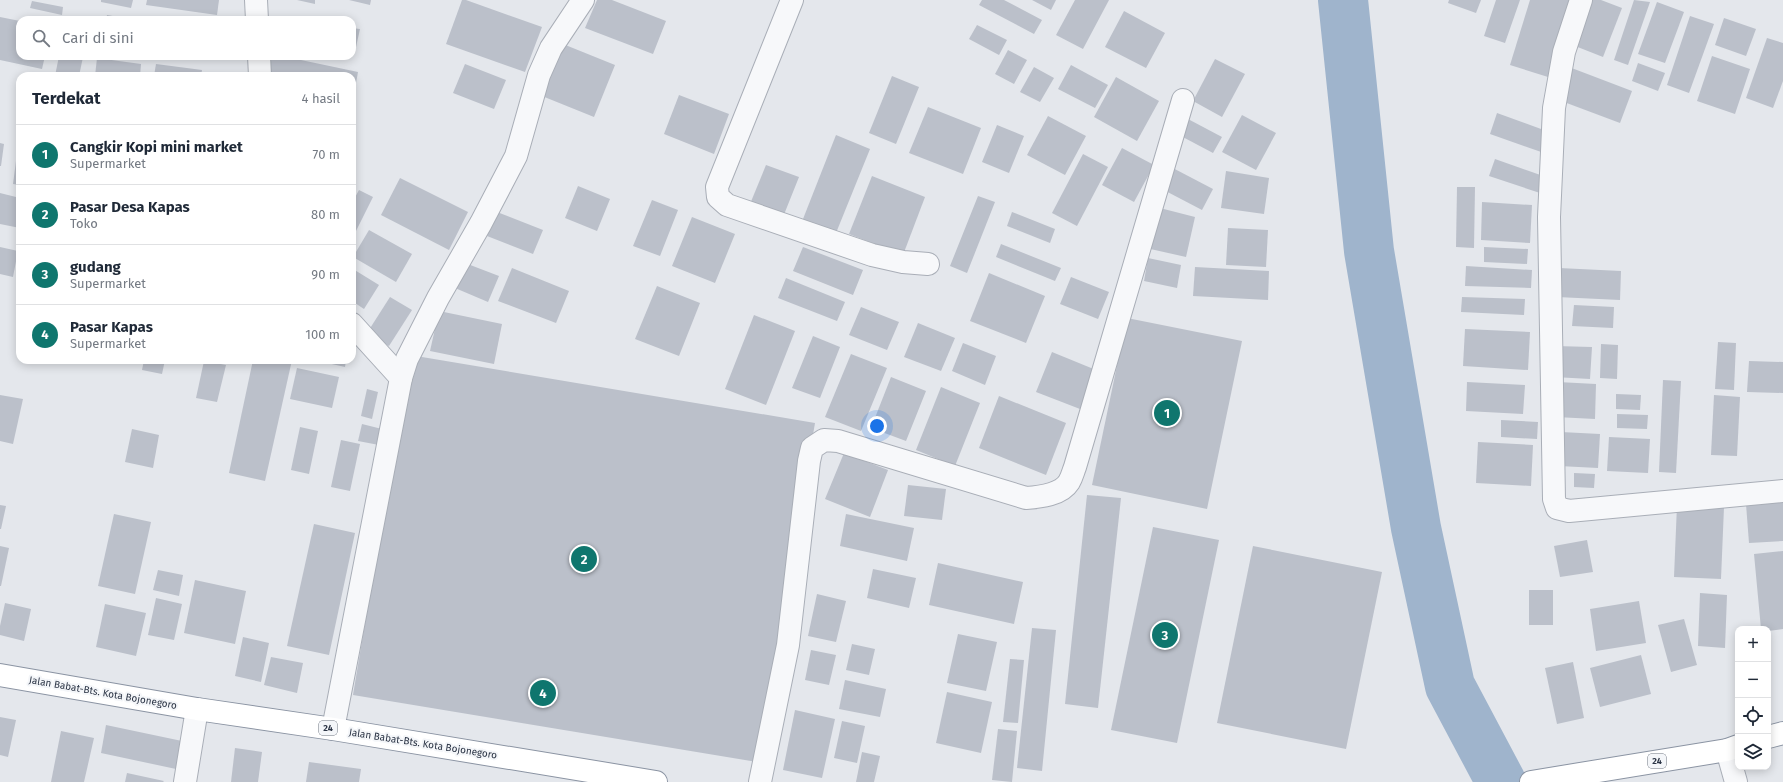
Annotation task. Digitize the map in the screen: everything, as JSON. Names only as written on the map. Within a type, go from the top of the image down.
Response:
[{"type":"highway","name":"Jalan Babat-Bts. Kota Bojonegoro","points":[[0,675],[197,710],[333,729],[656,782]]},
{"type":"highway","points":[[1771,736],[1783,733]]},
{"type":"highway","name":"24","points":[[1531,782],[1733,748]]},
{"type":"street","points":[[256,0],[257,16]]},
{"type":"street","points":[[333,729],[401,378],[407,359],[438,298],[481,223],[516,156],[539,75],[551,48],[583,0]]},
{"type":"street","points":[[792,0],[717,187],[718,197],[727,205],[872,254],[903,262],[928,264]]},
{"type":"street","points":[[1581,0],[1564,52],[1554,108],[1549,217],[1554,499],[1557,508],[1569,511],[1783,491]]},
{"type":"street","points":[[259,60],[260,72]]},
{"type":"street","points":[[760,782],[788,645],[809,462],[812,448],[824,440],[838,441],[1026,498],[1043,497],[1056,492],[1069,483],[1078,459],[1183,100]]},
{"type":"street","points":[[356,328],[401,378]]},
{"type":"street","points":[[185,782],[197,710]]},
{"type":"street","points":[[1733,748],[1736,782]]},
{"type":"building","points":[[101,0],[133,0],[131,8],[101,2]]},
{"type":"building","points":[[147,0],[219,0],[217,15],[146,5]]},
{"type":"building","points":[[297,0],[315,0],[315,4]]},
{"type":"building","points":[[349,0],[371,0],[370,5]]},
{"type":"building","points":[[462,0],[466,0],[542,27],[525,72],[446,44]]},
{"type":"building","points":[[597,0],[612,0],[666,21],[653,54],[585,28]]},
{"type":"building","points":[[982,0],[1004,0],[1042,20],[1034,34],[979,5]]},
{"type":"building","points":[[1032,0],[1056,0],[1051,10]]},
{"type":"building","points":[[1075,0],[1109,0],[1083,49],[1056,35]]},
{"type":"building","points":[[1449,0],[1481,0],[1476,13],[1448,3]]},
{"type":"building","points":[[1496,0],[1520,0],[1505,43],[1484,36]]},
{"type":"building","points":[[1530,0],[1572,0],[1548,77],[1510,65]]},
{"type":"building","points":[[1587,0],[1601,0],[1622,8],[1603,57],[1570,44]]},
{"type":"building","points":[[1634,0],[1650,2],[1628,65],[1614,60]]},
{"type":"building","points":[[32,1],[63,7],[62,15],[30,8]]},
{"type":"building","points":[[1657,2],[1684,12],[1665,63],[1638,54]]},
{"type":"building","points":[[1124,11],[1165,33],[1146,68],[1105,47]]},
{"type":"building","points":[[1690,16],[1714,24],[1689,93],[1667,85]]},
{"type":"building","points":[[0,17],[16,20],[16,60],[44,60],[42,69],[0,60]]},
{"type":"building","points":[[1724,18],[1756,29],[1746,56],[1715,45]]},
{"type":"building","points":[[977,25],[1007,40],[999,55],[969,39]]},
{"type":"building","points":[[356,28],[360,29],[356,47]]},
{"type":"building","points":[[1767,38],[1783,43],[1783,81],[1773,108],[1746,98]]},
{"type":"building","points":[[558,42],[615,65],[594,117],[537,94]]},
{"type":"building","points":[[1008,50],[1027,60],[1014,84],[995,74]]},
{"type":"building","points":[[1712,56],[1750,69],[1735,114],[1697,101]]},
{"type":"building","points":[[1215,59],[1245,74],[1222,117],[1193,101]]},
{"type":"building","points":[[58,60],[82,60],[80,72],[56,72]]},
{"type":"building","points":[[97,60],[112,60],[141,64],[140,72],[95,72]]},
{"type":"building","points":[[271,60],[301,60],[358,72],[356,83],[356,72],[269,72]]},
{"type":"building","points":[[1638,63],[1665,73],[1658,91],[1632,81]]},
{"type":"building","points":[[156,64],[202,70],[202,72],[155,72]]},
{"type":"building","points":[[465,64],[506,80],[494,109],[453,93]]},
{"type":"building","points":[[1071,65],[1108,85],[1095,108],[1058,89]]},
{"type":"building","points":[[1034,67],[1054,78],[1040,102],[1020,92]]},
{"type":"building","points":[[1569,67],[1632,91],[1620,123],[1556,99]]},
{"type":"building","points":[[892,76],[919,87],[896,144],[869,133]]},
{"type":"building","points":[[1116,77],[1159,101],[1137,141],[1094,117]]},
{"type":"building","points":[[679,95],[729,114],[714,154],[664,134]]},
{"type":"building","points":[[928,107],[981,128],[963,174],[909,153]]},
{"type":"building","points":[[1497,113],[1552,133],[1544,153],[1490,134]]},
{"type":"building","points":[[1242,115],[1276,133],[1256,170],[1222,152]]},
{"type":"building","points":[[1048,116],[1086,136],[1065,175],[1027,155]]},
{"type":"building","points":[[1188,119],[1222,137],[1213,153],[1179,135]]},
{"type":"building","points":[[997,125],[1024,136],[1009,173],[982,162]]},
{"type":"building","points":[[836,135],[870,149],[836,233],[803,219]]},
{"type":"building","points":[[0,143],[4,144],[1,166],[0,166]]},
{"type":"building","points":[[1122,148],[1154,165],[1134,202],[1102,185]]},
{"type":"building","points":[[1083,154],[1108,167],[1077,226],[1052,213]]},
{"type":"building","points":[[1495,159],[1549,178],[1543,194],[1489,176]]},
{"type":"building","points":[[16,161],[16,184],[13,184]]},
{"type":"building","points":[[766,165],[799,177],[783,217],[750,204]]},
{"type":"building","points":[[1169,166],[1213,189],[1202,210],[1158,187]]},
{"type":"building","points":[[1226,171],[1269,178],[1264,214],[1221,208]]},
{"type":"building","points":[[872,176],[925,197],[903,255],[849,234]]},
{"type":"building","points":[[400,178],[468,212],[449,250],[381,215]]},
{"type":"building","points":[[578,186],[610,199],[597,231],[565,218]]},
{"type":"building","points":[[1457,187],[1475,187],[1474,248],[1456,247]]},
{"type":"building","points":[[359,190],[373,197],[356,231],[356,196]]},
{"type":"building","points":[[0,193],[16,197],[16,227],[0,224]]},
{"type":"building","points":[[978,196],[995,202],[967,273],[950,266]]},
{"type":"building","points":[[652,200],[678,210],[660,256],[633,246]]},
{"type":"building","points":[[1482,202],[1532,205],[1530,243],[1481,240]]},
{"type":"building","points":[[1156,207],[1195,217],[1186,257],[1146,248]]},
{"type":"building","points":[[497,212],[543,230],[533,254],[487,236]]},
{"type":"building","points":[[1012,212],[1055,229],[1050,243],[1007,226]]},
{"type":"building","points":[[692,217],[735,234],[715,283],[672,266]]},
{"type":"building","points":[[1228,228],[1268,230],[1266,267],[1226,265]]},
{"type":"building","points":[[369,230],[412,254],[396,282],[356,259],[356,252]]},
{"type":"building","points":[[1001,244],[1061,268],[1055,281],[996,257]]},
{"type":"building","points":[[0,247],[16,251],[16,261],[13,277],[0,274]]},
{"type":"building","points":[[803,247],[863,270],[853,295],[793,271]]},
{"type":"building","points":[[1484,247],[1528,249],[1527,264],[1484,262]]},
{"type":"building","points":[[1148,258],[1181,265],[1177,288],[1144,281]]},
{"type":"building","points":[[465,263],[499,276],[488,302],[455,288]]},
{"type":"building","points":[[1466,266],[1532,270],[1531,288],[1465,286]]},
{"type":"building","points":[[1195,267],[1269,271],[1268,300],[1193,296]]},
{"type":"building","points":[[512,268],[569,291],[556,323],[498,301]]},
{"type":"building","points":[[1559,268],[1621,271],[1620,300],[1557,297]]},
{"type":"building","points":[[356,271],[379,285],[364,309],[356,304]]},
{"type":"building","points":[[989,273],[1045,296],[1026,343],[970,321]]},
{"type":"building","points":[[1071,277],[1109,292],[1098,319],[1060,304]]},
{"type":"building","points":[[786,278],[845,302],[837,321],[778,298]]},
{"type":"building","points":[[657,286],[700,303],[679,356],[635,339]]},
{"type":"building","points":[[390,297],[412,310],[389,346],[367,333]]},
{"type":"building","points":[[1462,297],[1525,299],[1524,315],[1461,312]]},
{"type":"building","points":[[1574,305],[1614,307],[1613,328],[1572,326]]},
{"type":"building","points":[[861,307],[899,322],[887,350],[849,335]]},
{"type":"building","points":[[439,311],[502,324],[494,364],[430,351]]},
{"type":"building","points":[[754,315],[795,331],[766,405],[725,389]]},
{"type":"building","points":[[1127,318],[1242,341],[1207,509],[1092,485]]},
{"type":"building","points":[[918,323],[955,338],[941,371],[904,357]]},
{"type":"building","points":[[1465,329],[1530,332],[1528,370],[1463,366]]},
{"type":"building","points":[[813,336],[840,347],[820,398],[792,388]]},
{"type":"building","points":[[1718,342],[1736,343],[1734,390],[1715,389]]},
{"type":"building","points":[[963,343],[996,356],[985,385],[952,371]]},
{"type":"building","points":[[1601,344],[1618,345],[1617,379],[1600,378]]},
{"type":"building","points":[[1555,346],[1592,347],[1590,379],[1554,377]]},
{"type":"building","points":[[1052,352],[1096,370],[1080,409],[1036,392]]},
{"type":"building","points":[[851,354],[887,368],[861,431],[825,417]]},
{"type":"building","points":[[410,355],[815,423],[757,762],[353,695]]},
{"type":"building","points":[[1749,361],[1783,362],[1783,393],[1747,392]]},
{"type":"building","points":[[143,364],[164,364],[162,374],[142,370]]},
{"type":"building","points":[[203,364],[226,365],[217,402],[196,398]]},
{"type":"building","points":[[252,364],[291,364],[265,481],[229,473]]},
{"type":"building","points":[[332,364],[345,364],[345,367]]},
{"type":"building","points":[[297,368],[339,377],[332,408],[290,399]]},
{"type":"building","points":[[891,377],[926,391],[906,441],[871,428]]},
{"type":"building","points":[[1663,380],[1681,381],[1676,473],[1659,472]]},
{"type":"building","points":[[1467,382],[1525,385],[1523,414],[1466,411]]},
{"type":"building","points":[[1558,382],[1596,384],[1595,419],[1556,417]]},
{"type":"building","points":[[941,387],[980,403],[955,466],[916,450]]},
{"type":"building","points":[[367,389],[378,392],[372,419],[361,416]]},
{"type":"building","points":[[1616,394],[1641,395],[1640,410],[1616,409]]},
{"type":"building","points":[[0,395],[23,399],[13,444],[0,441]]},
{"type":"building","points":[[1714,395],[1740,397],[1737,456],[1711,455]]},
{"type":"building","points":[[999,396],[1066,423],[1046,475],[979,448]]},
{"type":"building","points":[[1617,414],[1648,415],[1647,429],[1617,428]]},
{"type":"building","points":[[1501,420],[1538,422],[1537,439],[1501,437]]},
{"type":"building","points":[[362,424],[382,429],[379,445],[358,441]]},
{"type":"building","points":[[300,427],[318,431],[309,474],[291,470]]},
{"type":"building","points":[[132,429],[159,435],[153,468],[125,462]]},
{"type":"building","points":[[1561,432],[1600,434],[1598,468],[1559,466]]},
{"type":"building","points":[[1609,437],[1650,439],[1648,473],[1607,471]]},
{"type":"building","points":[[341,440],[360,444],[350,491],[331,487]]},
{"type":"building","points":[[1478,442],[1533,445],[1531,486],[1476,483]]},
{"type":"building","points":[[844,453],[888,470],[870,517],[825,499]]},
{"type":"building","points":[[1574,473],[1595,474],[1594,488],[1574,487]]},
{"type":"building","points":[[908,485],[946,489],[942,520],[904,516]]},
{"type":"building","points":[[1087,495],[1121,498],[1098,708],[1065,704]]},
{"type":"building","points":[[1783,502],[1783,541],[1749,543],[1746,504]]},
{"type":"building","points":[[0,505],[6,506],[1,529],[0,529]]},
{"type":"building","points":[[1677,505],[1724,507],[1721,579],[1674,577]]},
{"type":"building","points":[[114,514],[151,522],[135,594],[98,586]]},
{"type":"building","points":[[846,514],[914,528],[907,561],[840,546]]},
{"type":"building","points":[[314,524],[355,533],[329,655],[287,646]]},
{"type":"building","points":[[1153,527],[1219,540],[1177,743],[1111,730]]},
{"type":"building","points":[[1587,540],[1593,572],[1560,577],[1554,546]]},
{"type":"building","points":[[0,546],[9,548],[1,586],[0,586]]},
{"type":"building","points":[[1253,546],[1382,572],[1346,749],[1217,723]]},
{"type":"building","points":[[1783,551],[1783,629],[1771,631],[1771,626],[1761,626],[1754,554]]},
{"type":"building","points":[[938,563],[1023,582],[1014,624],[929,605]]},
{"type":"building","points":[[873,569],[916,578],[909,608],[867,598]]},
{"type":"building","points":[[158,570],[183,575],[179,596],[153,590]]},
{"type":"building","points":[[195,580],[246,591],[235,644],[184,633]]},
{"type":"building","points":[[1529,590],[1553,590],[1553,625],[1529,625]]},
{"type":"building","points":[[1700,593],[1727,595],[1725,648],[1698,646]]},
{"type":"building","points":[[817,594],[846,601],[836,642],[808,636]]},
{"type":"building","points":[[156,598],[182,604],[174,640],[148,635]]},
{"type":"building","points":[[1639,601],[1646,643],[1596,651],[1590,609]]},
{"type":"building","points":[[5,603],[31,609],[24,641],[0,635],[0,626]]},
{"type":"building","points":[[105,604],[146,613],[136,656],[96,647]]},
{"type":"building","points":[[1684,619],[1697,665],[1671,672],[1658,625]]},
{"type":"building","points":[[1032,628],[1056,630],[1042,771],[1017,768]]},
{"type":"building","points":[[958,634],[997,642],[986,691],[947,683]]},
{"type":"building","points":[[243,637],[269,643],[261,682],[235,676]]},
{"type":"building","points":[[852,644],[875,649],[869,675],[846,670]]},
{"type":"building","points":[[811,650],[836,655],[829,685],[805,680]]},
{"type":"building","points":[[1641,655],[1651,694],[1600,707],[1590,668]]},
{"type":"building","points":[[271,657],[303,663],[297,693],[264,685]]},
{"type":"building","points":[[1010,659],[1024,660],[1018,723],[1003,722]]},
{"type":"building","points":[[1573,662],[1584,718],[1557,724],[1545,668]]},
{"type":"building","points":[[845,680],[886,689],[880,717],[839,709]]},
{"type":"building","points":[[947,692],[992,702],[981,753],[936,743]]},
{"type":"building","points":[[795,710],[835,719],[822,778],[783,770]]},
{"type":"building","points":[[0,717],[16,720],[8,757],[0,755]]},
{"type":"building","points":[[842,721],[865,726],[857,763],[834,758]]},
{"type":"building","points":[[106,725],[182,741],[176,769],[101,753]]},
{"type":"building","points":[[998,729],[1017,731],[1012,782],[992,780]]},
{"type":"building","points":[[61,731],[94,738],[84,782],[51,782]]},
{"type":"building","points":[[235,748],[262,752],[258,782],[231,782]]},
{"type":"building","points":[[862,752],[880,756],[874,782],[856,782]]},
{"type":"building","points":[[309,762],[361,769],[359,782],[306,782]]},
{"type":"building","points":[[127,773],[164,781],[125,782]]},
{"type":"waterway","points":[[1343,0],[1369,251],[1416,528],[1450,686],[1501,782]]},
{"type":"place","name":"Cangkir Kopi mini market","points":[[1167,413]]},
{"type":"place","name":"Pasar Desa Kapas","points":[[584,559]]},
{"type":"place","name":"gudang","points":[[1165,635]]},
{"type":"place","name":"Pasar Kapas","points":[[543,693]]}]
